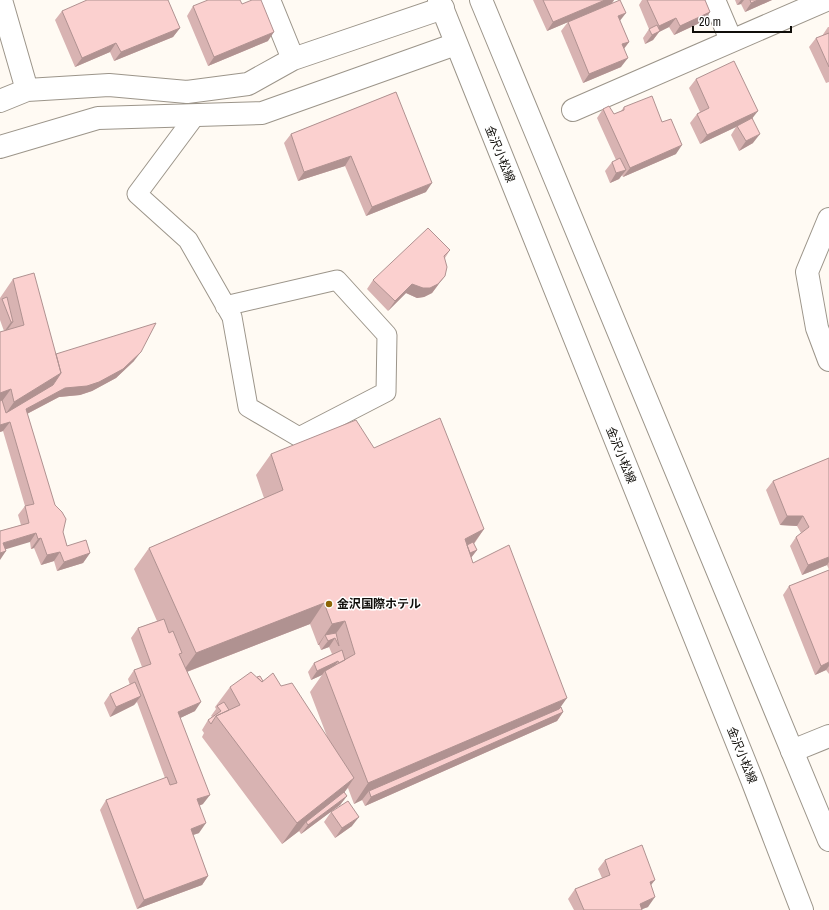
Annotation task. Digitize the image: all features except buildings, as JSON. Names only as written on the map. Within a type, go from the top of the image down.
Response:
[{"type":"main road","points":[[1,0],[27,90]]},
{"type":"main road","points":[[269,0],[293,59]]},
{"type":"main road","points":[[481,0],[829,840]]},
{"type":"main road","points":[[714,0],[732,40]]},
{"type":"main road","points":[[572,110],[826,0]]},
{"type":"main road","points":[[0,101],[27,90],[109,85],[187,92],[248,84],[293,59],[441,4]]},
{"type":"main road","name":"金沢小松線","points":[[441,4],[749,773],[802,910]]},
{"type":"main road","points":[[0,147],[98,118],[262,113],[456,44]]},
{"type":"main road","points":[[829,219],[807,272],[817,328],[829,360]]},
{"type":"main road","points":[[792,751],[829,736]]},
{"type":"lane","points":[[195,116],[137,194],[188,240],[225,306],[232,317],[248,407],[299,437],[386,392],[387,334],[337,280],[225,306]]},
{"type":"place","name":"金沢国際ホテル","points":[[329,604]]}]
